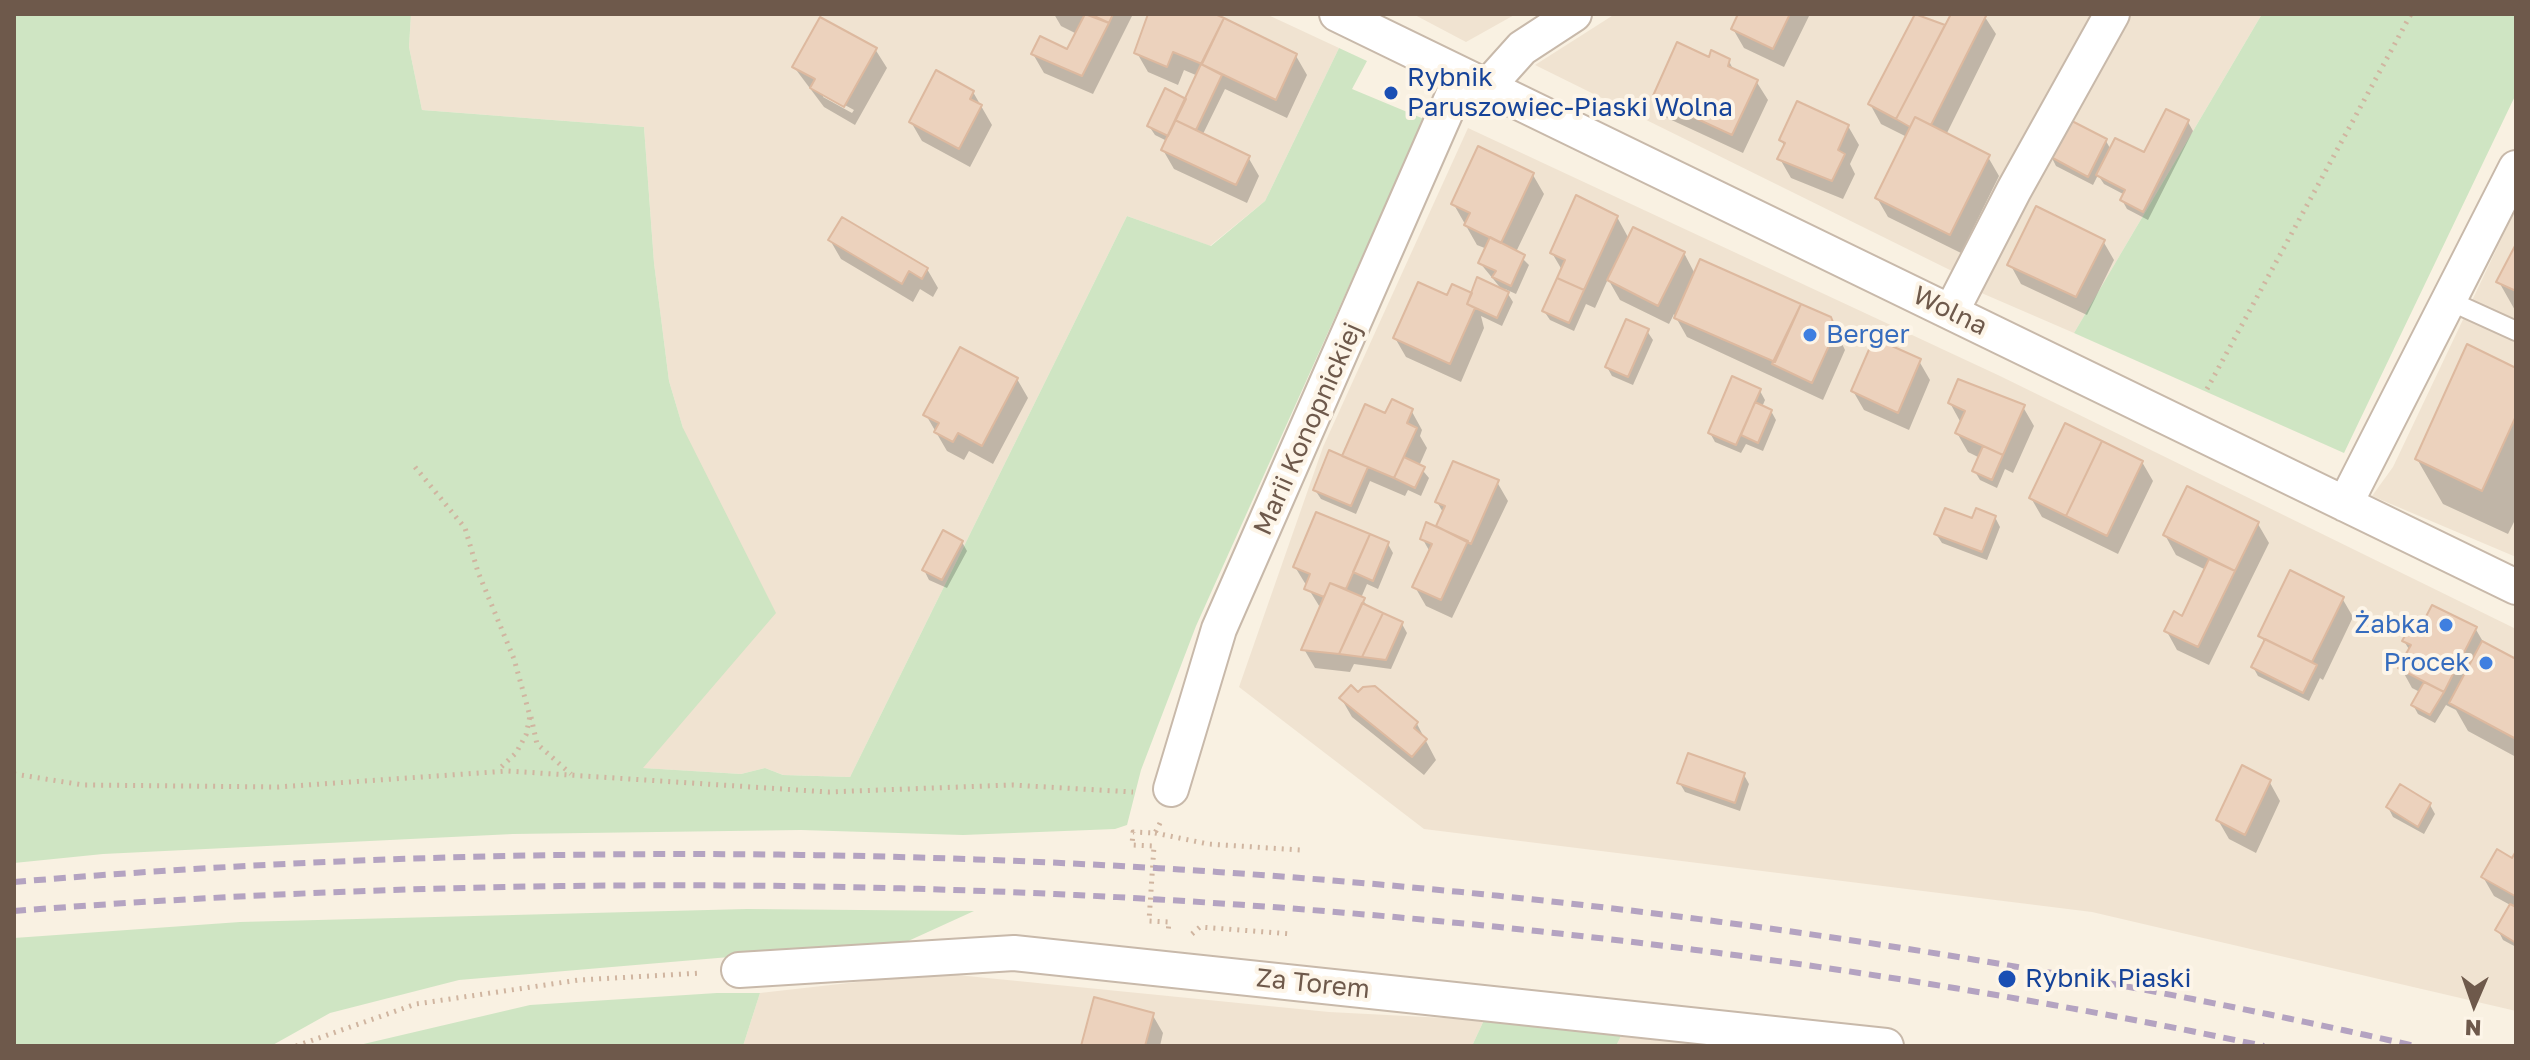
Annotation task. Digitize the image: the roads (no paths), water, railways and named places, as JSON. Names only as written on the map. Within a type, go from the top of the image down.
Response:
[{"type":"street","name":"Wolna","points":[[1337,14],[1390,25],[1474,81],[2516,587]]},
{"type":"street","name":"Marii Konopnickiej","points":[[1171,789],[1219,629],[1474,81],[1499,69],[1541,25],[1574,14]]},
{"type":"street","points":[[1951,312],[2014,190],[2112,14]]},
{"type":"street","points":[[2345,504],[2516,168]]},
{"type":"street","name":"Za Torem","points":[[739,970],[916,956],[1014,953],[1886,1046]]},
{"type":"lane","points":[[2450,301],[2516,331]]},
{"type":"railway","points":[[14,882],[315,863],[617,854],[919,858],[1220,872],[1522,898],[1821,936],[2119,985],[2415,1046]]},
{"type":"railway","points":[[14,911],[296,894],[579,886],[861,887],[1144,899],[1426,920],[1707,951],[1986,993],[2264,1046]]},
{"type":"place","name":"Rybnik Paruszowiec-Piaski Wolna","points":[[1391,93]]},
{"type":"place","name":"Berger","points":[[1810,335]]},
{"type":"place","name":"Żabka","points":[[2446,625]]},
{"type":"place","name":"Procek","points":[[2486,663]]},
{"type":"place","name":"Rybnik Piaski","points":[[2007,979]]}]
